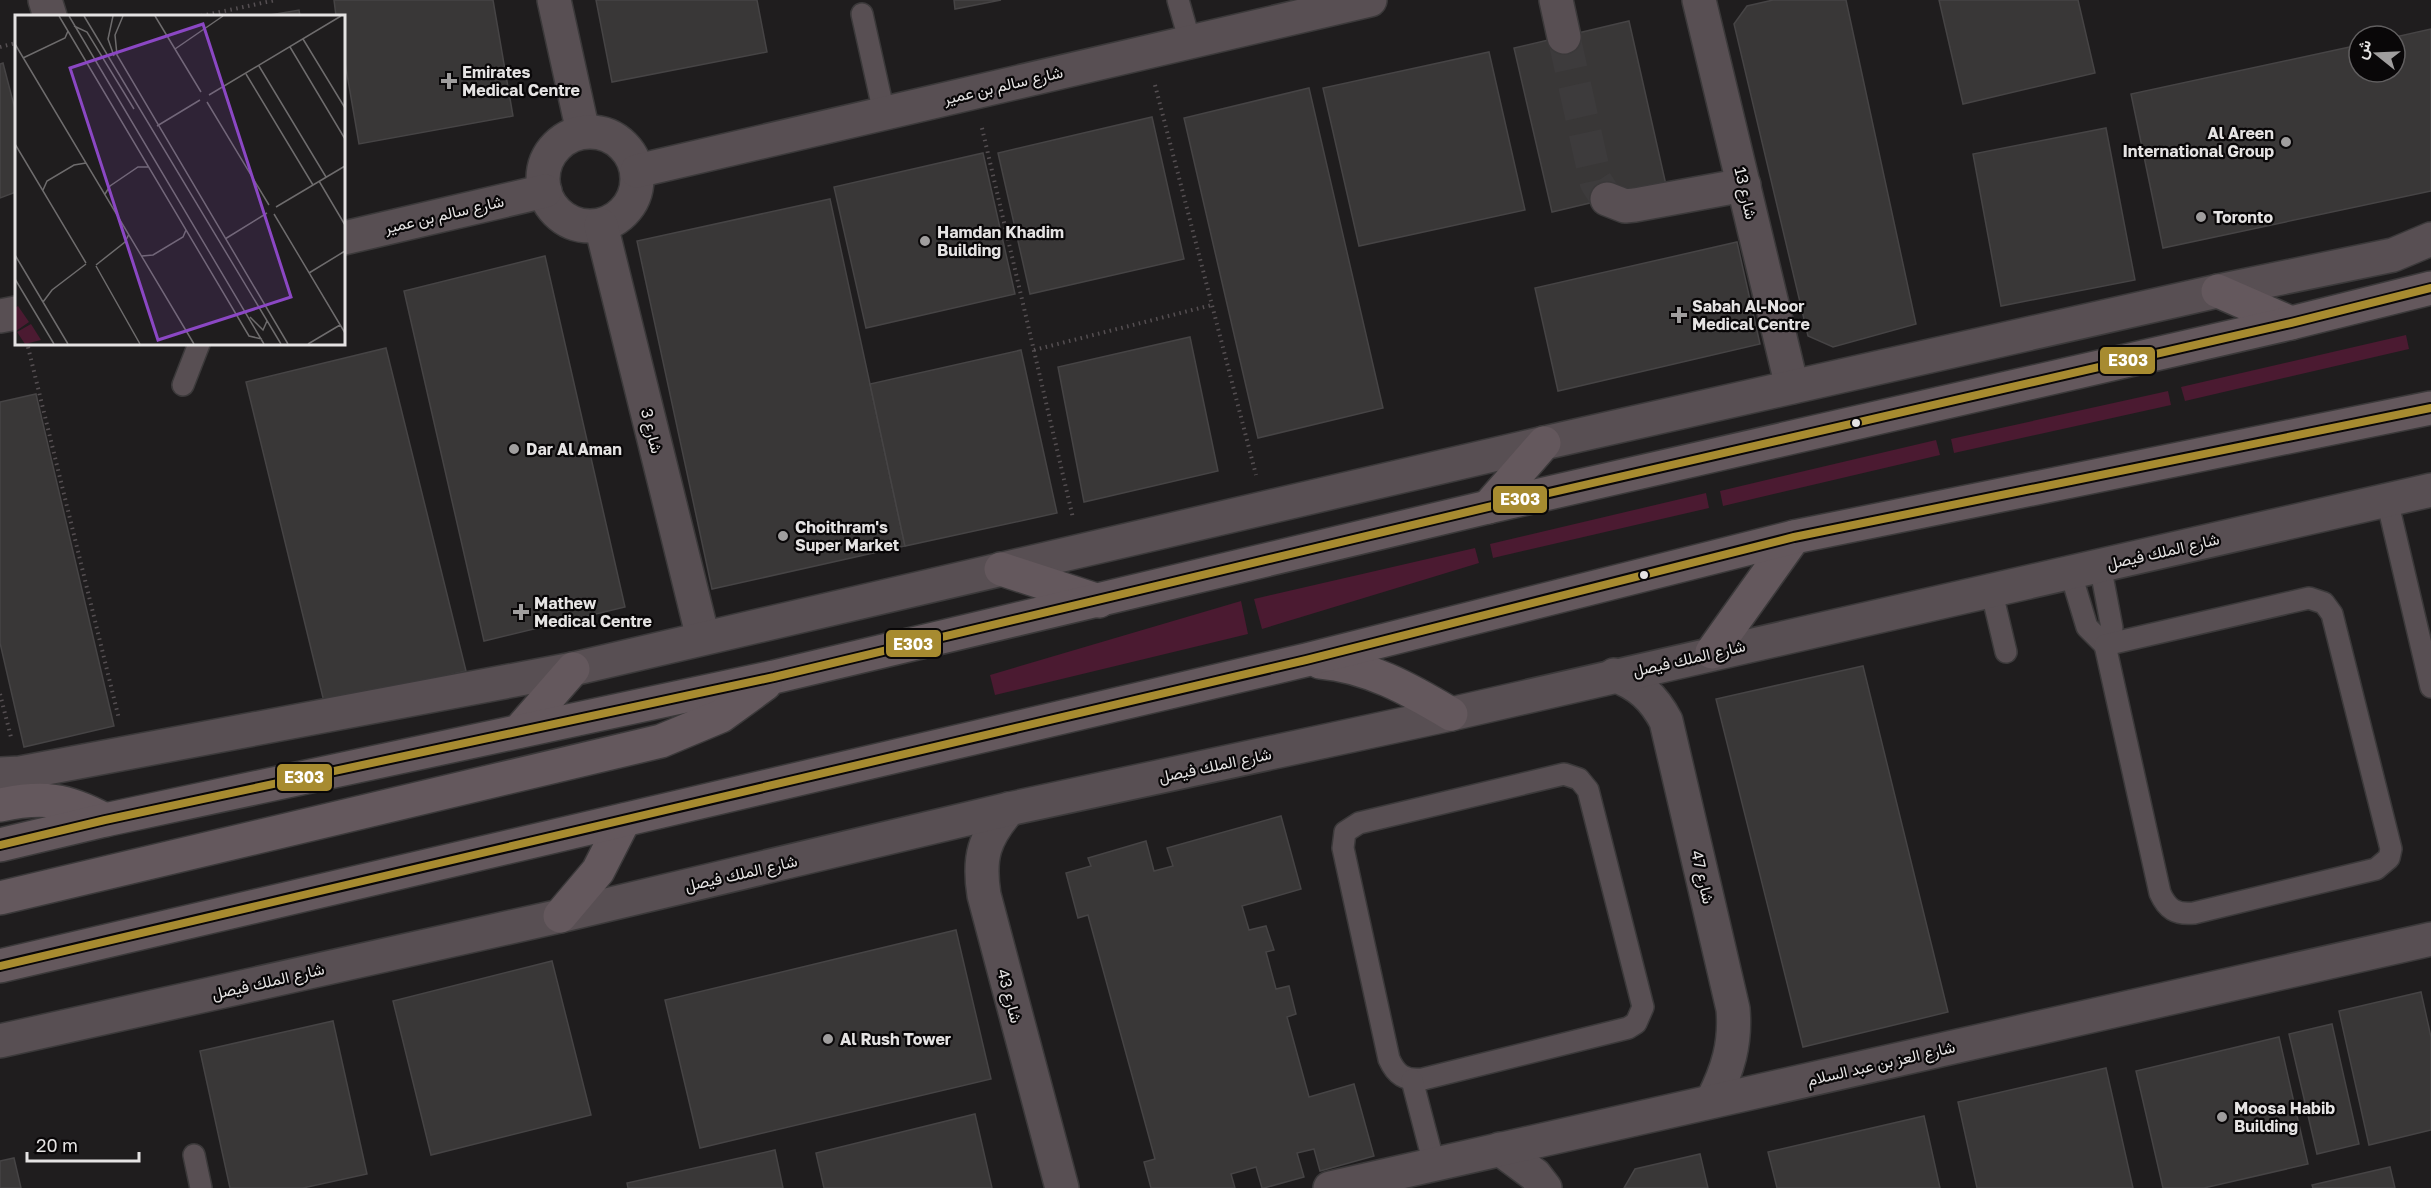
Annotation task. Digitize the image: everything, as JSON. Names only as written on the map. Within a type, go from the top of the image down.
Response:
[{"type":"main road","points":[[0,845],[105,820],[774,677],[1488,507],[2291,323],[2431,288]]},
{"type":"main road","points":[[2218,291],[2291,323]]},
{"type":"main road","points":[[0,966],[1306,660],[1794,537],[2431,408]]},
{"type":"main road","points":[[1488,507],[1544,443]]},
{"type":"main road","points":[[1712,652],[1794,537]]},
{"type":"main road","points":[[1001,569],[1099,601]]},
{"type":"main road","points":[[1306,660],[1347,664],[1417,694],[1451,714]]},
{"type":"main road","points":[[519,731],[573,669]]},
{"type":"main road","points":[[0,898],[661,741],[721,716],[774,677]]},
{"type":"main road","points":[[0,805],[27,799],[54,800],[81,807],[105,820]]},
{"type":"main road","points":[[560,916],[597,871],[624,820]]},
{"type":"street","points":[[45,0],[50,15]]},
{"type":"street","points":[[554,0],[582,132]]},
{"type":"street","name":"شارع سالم بن عمير","points":[[637,171],[1370,0]]},
{"type":"street","points":[[1556,0],[1564,37]]},
{"type":"street","name":"شارع 13","points":[[1700,0],[1792,387]]},
{"type":"street","points":[[582,132],[611,136],[632,157],[637,171],[637,185],[625,211],[614,220],[601,225],[589,226],[566,219],[549,202],[543,175],[547,160],[556,147],[568,137],[582,132]]},
{"type":"street","points":[[1607,199],[1625,206],[1635,205],[1744,185]]},
{"type":"street","name":"شارع سالم بن عمير","points":[[345,238],[545,190]]},
{"type":"street","name":"شارع 3","points":[[601,225],[704,638]]},
{"type":"street","points":[[10,773],[573,669],[1544,443],[2218,291],[2393,255],[2431,239]]},
{"type":"street","points":[[0,316],[15,313]]},
{"type":"street","name":"شارع الملك فيصل","points":[[0,1041],[560,916],[1009,809],[1451,714],[1712,652],[2431,490]]},
{"type":"street","name":"شارع 47","points":[[1614,675],[1631,681],[1646,692],[1666,721],[1733,1009],[1735,1032],[1731,1056],[1724,1079],[1712,1101]]},
{"type":"street","name":"شارع 43","points":[[1009,809],[994,827],[983,849],[980,872],[987,907],[1062,1188]]},
{"type":"street","name":"شارع العز بن عبد السلام","points":[[1330,1188],[2431,939]]},
{"type":"street","points":[[1500,1149],[1535,1175],[1545,1188]]},
{"type":"lane","points":[[1178,0],[1190,42]]},
{"type":"lane","points":[[862,14],[884,113]]},
{"type":"lane","points":[[183,385],[199,345]]},
{"type":"lane","points":[[2388,500],[2431,687]]},
{"type":"lane","points":[[2085,568],[2087,627],[2105,645],[2160,893],[2172,911],[2183,914],[2194,913],[2376,869],[2389,858],[2391,849],[2338,635],[2332,614],[2324,603],[2317,599],[2300,599],[2105,645]]},
{"type":"lane","points":[[2085,568],[2112,628],[2105,645]]},
{"type":"lane","points":[[1991,589],[2006,652]]},
{"type":"lane","points":[[1556,775],[1572,775],[1588,790],[1643,1007],[1641,1016],[1628,1028],[1412,1080],[1401,1077],[1393,1069],[1389,1059],[1343,849],[1345,832],[1359,823],[1556,775]]},
{"type":"lane","points":[[1412,1080],[1434,1164]]},
{"type":"lane","points":[[194,1155],[201,1188]]},
{"type":"path","points":[[206,15],[276,0]]},
{"type":"path","points":[[0,47],[15,43]]},
{"type":"path","points":[[1146,52],[1264,508]]},
{"type":"path","points":[[973,92],[1081,550]]},
{"type":"path","points":[[1034,350],[1212,305]]},
{"type":"path","points":[[27,345],[127,753]]},
{"type":"path","points":[[0,694],[10,773]]},
{"type":"shaded area","points":[[2406,335],[2409,349],[2185,401],[2181,387]]},
{"type":"shaded area","points":[[2168,391],[2171,405],[1954,453],[1951,439]]},
{"type":"shaded area","points":[[1936,440],[1940,455],[1723,506],[1720,491]]},
{"type":"shaded area","points":[[1706,493],[1709,508],[1493,558],[1490,544]]},
{"type":"shaded area","points":[[1475,548],[1479,563],[1262,629],[1254,599]]},
{"type":"shaded area","points":[[1241,601],[1248,634],[995,695],[990,675]]},
{"type":"building","points":[[334,0],[493,0],[513,116],[359,144],[345,63],[345,15],[336,15]]},
{"type":"building","points":[[596,0],[757,0],[767,52],[612,82]]},
{"type":"building","points":[[954,0],[1001,0],[955,9]]},
{"type":"building","points":[[1773,0],[1846,0],[1916,324],[1833,347],[1808,336],[1734,24],[1747,6]]},
{"type":"building","points":[[1939,0],[2078,0],[2095,73],[1963,104]]},
{"type":"building","points":[[299,10],[300,15],[270,15]]},
{"type":"building","points":[[1629,21],[1666,185],[1552,212],[1514,48]]},
{"type":"building","name":"Al Areen International Group","points":[[2431,29],[2431,191],[2163,248],[2131,94],[2347,48],[2347,84],[2407,84],[2407,34]]},
{"type":"building","points":[[1489,52],[1525,210],[1359,246],[1323,88]]},
{"type":"building","points":[[3,63],[15,109],[15,192],[0,198],[0,64]]},
{"type":"building","points":[[1309,88],[1383,408],[1258,438],[1184,118]]},
{"type":"building","points":[[1152,117],[1184,259],[1030,294],[998,153]]},
{"type":"building","points":[[2106,128],[2135,280],[2001,306],[1973,154]]},
{"type":"building","name":"Hamdan Khadim Building","points":[[983,153],[1015,294],[866,328],[834,187]]},
{"type":"building","points":[[830,199],[905,546],[712,589],[637,241]]},
{"type":"building","points":[[1737,242],[1760,344],[1558,391],[1535,288]]},
{"type":"building","name":"Dar Al Aman","points":[[545,256],[625,607],[484,641],[404,291]]},
{"type":"building","points":[[1190,337],[1218,471],[1084,502],[1058,367]]},
{"type":"building","points":[[386,348],[466,671],[325,706],[246,382]]},
{"type":"building","points":[[1021,350],[1057,513],[905,546],[870,384]]},
{"type":"building","points":[[36,394],[114,726],[24,747],[0,643],[0,402]]},
{"type":"building","points":[[1863,666],[1948,1012],[1803,1047],[1716,699]]},
{"type":"building","points":[[1281,816],[1301,889],[1242,906],[1249,930],[1266,926],[1274,950],[1266,952],[1276,989],[1289,986],[1296,1014],[1287,1017],[1309,1097],[1354,1084],[1374,1156],[1320,1171],[1314,1149],[1297,1153],[1304,1177],[1264,1188],[1262,1188],[1256,1167],[1231,1174],[1235,1188],[1151,1188],[1144,1162],[1155,1159],[1088,915],[1078,918],[1066,873],[1091,866],[1088,858],[1146,841],[1154,871],[1173,866],[1167,848]]},
{"type":"building","name":"Al Rush Tower","points":[[956,930],[991,1079],[700,1148],[665,1000]]},
{"type":"building","points":[[552,961],[591,1115],[431,1155],[393,1001]]},
{"type":"building","points":[[2421,992],[2431,1037],[2431,1130],[2369,1145],[2339,1011]]},
{"type":"building","points":[[333,1021],[367,1174],[303,1188],[230,1188],[200,1051]]},
{"type":"building","points":[[2332,1024],[2359,1144],[2317,1154],[2289,1034]]},
{"type":"building","name":"Moosa Habib Building","points":[[2279,1037],[2308,1164],[2204,1188],[2163,1188],[2136,1071]]},
{"type":"building","points":[[2106,1068],[2133,1188],[1977,1188],[1958,1102]]},
{"type":"building","points":[[975,1114],[992,1188],[824,1188],[816,1153]]},
{"type":"building","points":[[1924,1116],[1940,1188],[1777,1188],[1768,1152]]},
{"type":"building","points":[[775,1150],[783,1188],[628,1188],[627,1183]]},
{"type":"building","points":[[1700,1154],[1708,1188],[1624,1188],[1635,1169]]},
{"type":"building","points":[[14,1158],[21,1188],[0,1188],[0,1161]]},
{"type":"building","points":[[2390,1167],[2395,1188],[2313,1188],[2312,1185]]},
{"type":"tunnel","points":[[1564,37],[1596,182],[1607,199]]},
{"type":"transit line","name":"E303","points":[[0,845],[105,820],[774,677],[1488,507],[2291,323],[2431,288]]},
{"type":"transit line","name":"E303","points":[[0,966],[1306,660],[1794,537],[2431,408]]},
{"type":"place","name":"Emirates Medical Centre","points":[[449,81]]},
{"type":"place","name":"Al Areen International Group","points":[[2286,142]]},
{"type":"place","name":"Toronto","points":[[2201,217]]},
{"type":"place","name":"Hamdan Khadim Building","points":[[925,241]]},
{"type":"place","name":"Sabah Al-Noor Medical Centre","points":[[1679,315]]},
{"type":"place","name":"Dar Al Aman","points":[[514,449]]},
{"type":"place","name":"Choithram's Super Market","points":[[783,536]]},
{"type":"place","name":"Mathew Medical Centre","points":[[521,612]]},
{"type":"place","name":"Al Rush Tower","points":[[828,1039]]},
{"type":"place","name":"Moosa Habib Building","points":[[2222,1117]]}]
